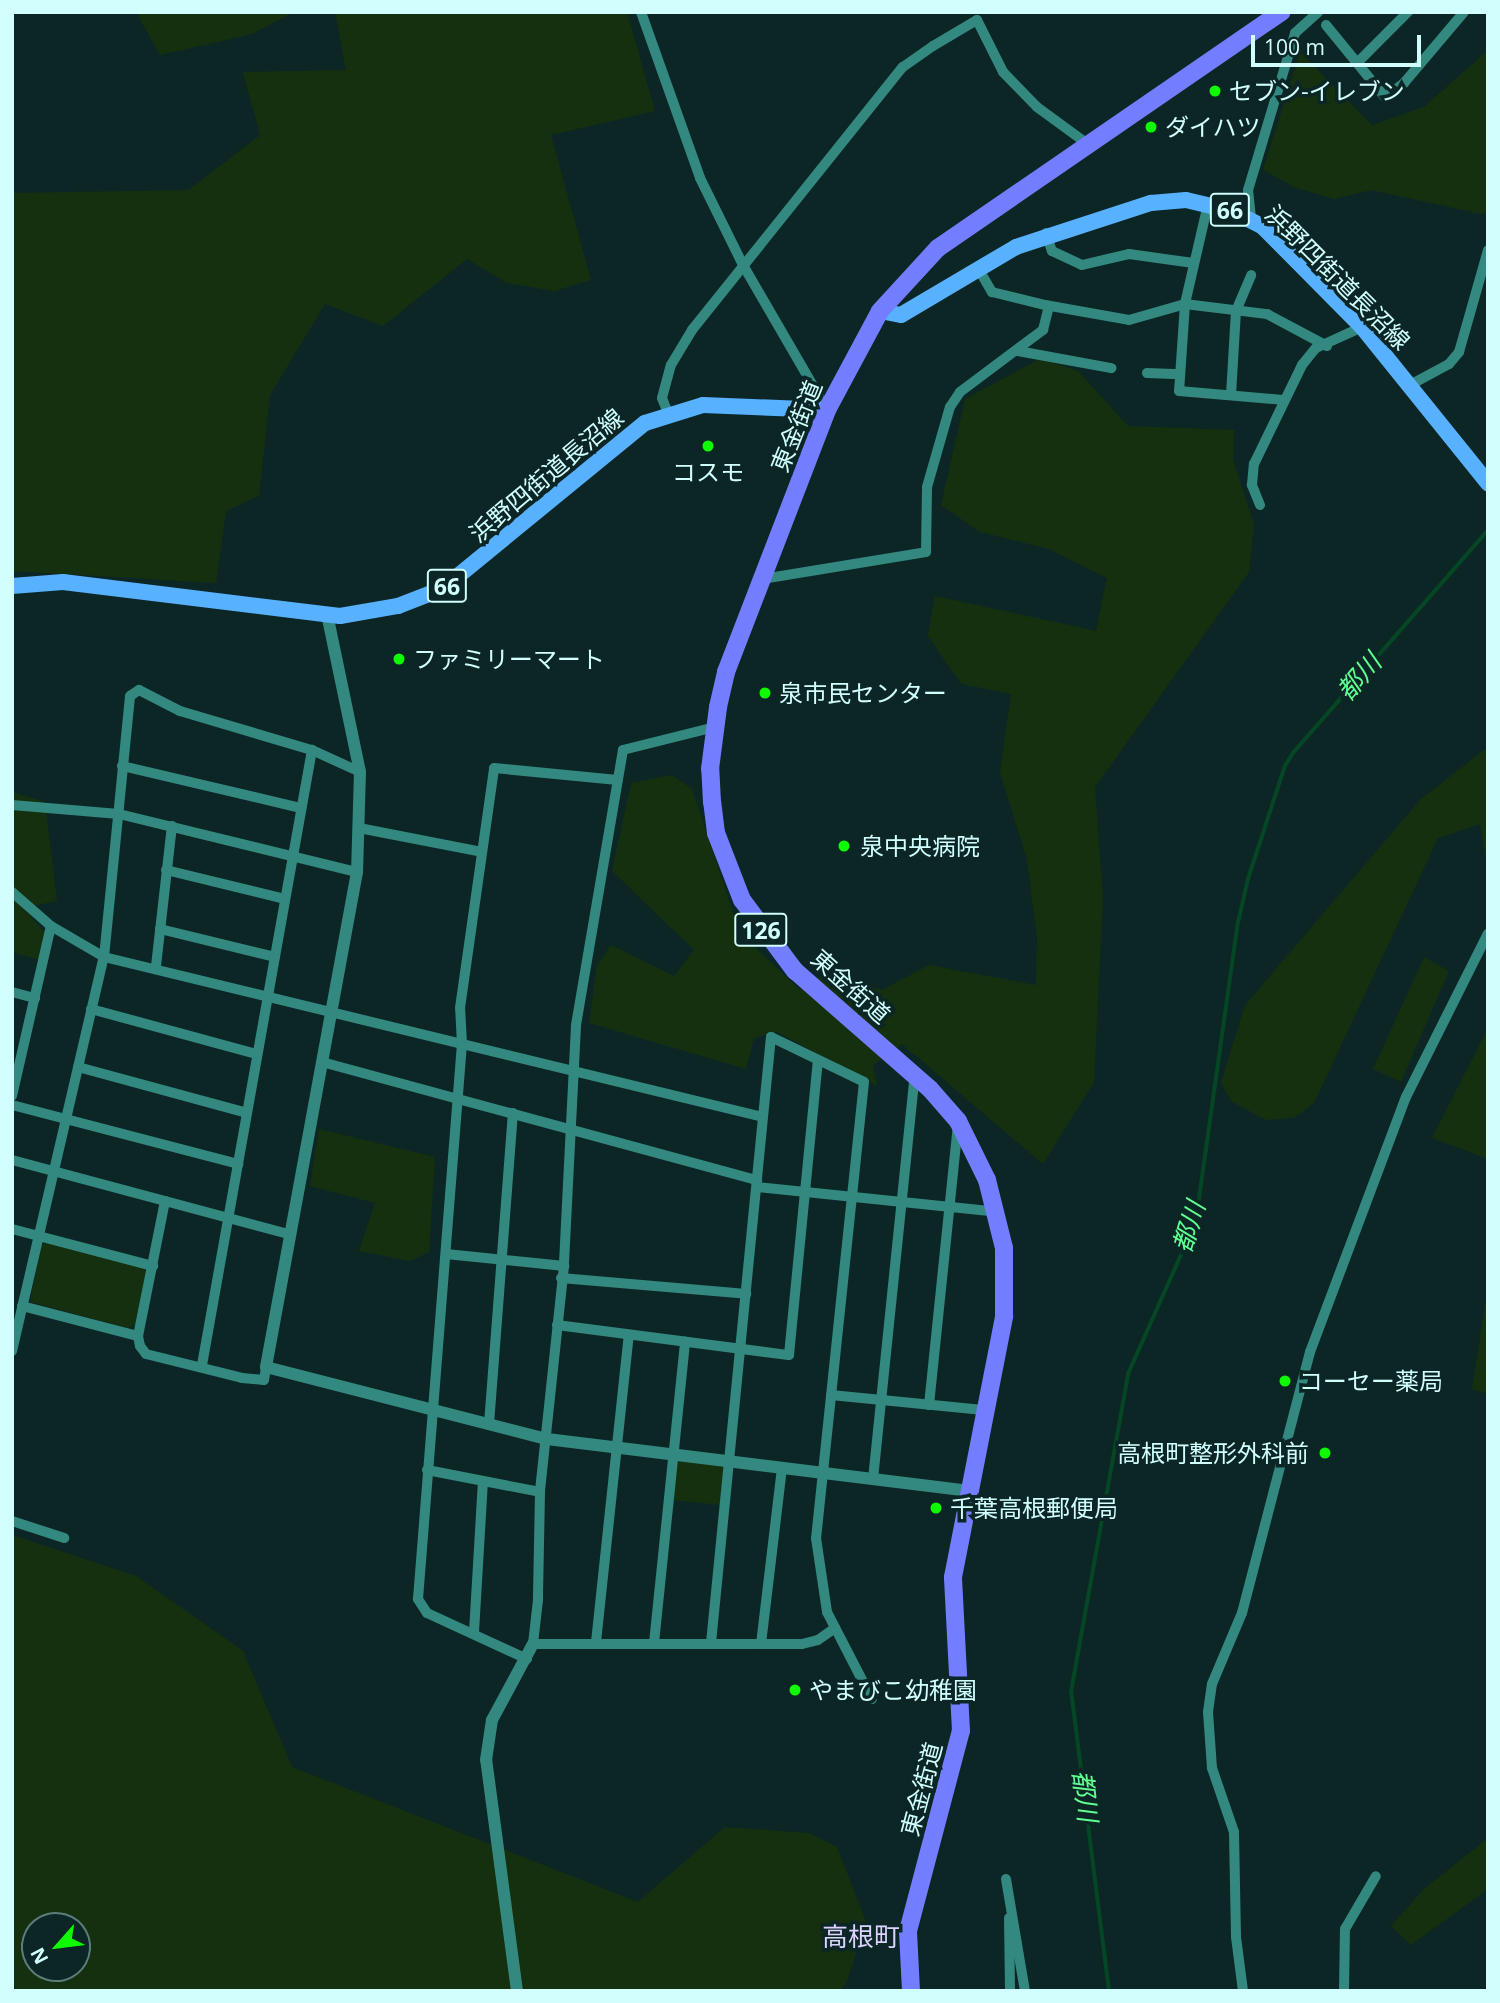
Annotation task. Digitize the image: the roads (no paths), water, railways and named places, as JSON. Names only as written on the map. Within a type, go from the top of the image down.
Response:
[{"type":"highway","name":"東金街道","points":[[911,1991],[908,1931],[961,1731],[952,1607],[968,1491],[1005,1297],[997,1212],[976,1150],[958,1121],[915,1075],[795,971],[742,900],[716,833],[710,769],[715,727],[726,672],[827,410],[880,311],[938,248],[1282,12]]},
{"type":"main road","name":"浜野四街道長沼線","points":[[880,311],[901,315],[978,268],[1046,233],[1151,203],[1208,204],[1251,218],[1362,327],[1488,483]]},
{"type":"main road","name":"浜野四街道長沼線","points":[[12,586],[63,582],[327,614],[398,606],[442,589],[624,438],[668,413],[727,404],[827,410]]},
{"type":"street","points":[[641,12],[684,141],[743,265],[827,410]]},
{"type":"street","points":[[1251,218],[1248,190],[1295,33],[1318,12]]},
{"type":"street","points":[[1357,63],[1408,12]]},
{"type":"street","points":[[1326,25],[1385,97],[1404,83],[1464,12]]},
{"type":"street","points":[[668,413],[662,398],[671,365],[692,330],[903,67],[977,20],[1003,72],[1037,107],[1089,145]]},
{"type":"street","points":[[1208,204],[1185,304],[1179,391],[1283,400]]},
{"type":"street","points":[[1046,233],[1052,251],[1082,265],[1129,254],[1193,262]]},
{"type":"street","points":[[1410,385],[1449,364],[1459,352],[1488,250]]},
{"type":"street","points":[[978,268],[992,292],[1049,306],[1129,320],[1185,304],[1267,314],[1327,346]]},
{"type":"street","points":[[1231,395],[1236,311],[1251,275]]},
{"type":"street","points":[[762,579],[926,552],[927,487],[950,407],[960,392],[1043,330],[1049,306]]},
{"type":"street","points":[[1259,505],[1252,485],[1254,464],[1302,365],[1316,348],[1327,346],[1362,327]]},
{"type":"street","points":[[1018,351],[1111,368]]},
{"type":"street","points":[[1147,373],[1180,374]]},
{"type":"street","points":[[165,1201],[138,1336],[146,1354],[264,1380],[329,1012],[357,872],[360,772],[327,614]]},
{"type":"street","points":[[12,1350],[104,957],[130,696],[139,690],[180,711],[312,750],[360,772]]},
{"type":"street","points":[[517,1991],[486,1760],[492,1720],[533,1644],[538,1600],[540,1492],[561,1278],[565,1266],[570,1129],[577,1072],[580,993],[622,750],[715,727]]},
{"type":"street","points":[[202,1365],[312,750]]},
{"type":"street","points":[[122,766],[301,808]]},
{"type":"street","points":[[527,1659],[474,1632],[427,1613],[418,1599],[462,1044],[460,1008],[494,768],[617,780]]},
{"type":"street","points":[[12,805],[119,814],[357,872]]},
{"type":"street","points":[[156,967],[172,825]]},
{"type":"street","points":[[359,828],[482,852]]},
{"type":"street","points":[[166,870],[285,899]]},
{"type":"street","points":[[12,892],[51,926],[104,957],[156,967],[763,1118]]},
{"type":"street","points":[[12,1096],[17,1054],[35,998],[51,926]]},
{"type":"street","points":[[160,929],[275,957]]},
{"type":"street","points":[[1243,1991],[1236,1937],[1234,1832],[1212,1768],[1208,1712],[1212,1684],[1242,1613],[1310,1352],[1406,1097],[1488,933]]},
{"type":"street","points":[[12,992],[35,998]]},
{"type":"street","points":[[91,1009],[257,1054]]},
{"type":"street","points":[[711,1643],[771,1037],[864,1082],[831,1395],[817,1559],[821,1588],[835,1628],[872,1699]]},
{"type":"street","points":[[557,1325],[789,1355],[818,1060]]},
{"type":"street","points":[[322,1062],[570,1129],[757,1184],[804,1192],[997,1212]]},
{"type":"street","points":[[78,1068],[247,1113]]},
{"type":"street","points":[[873,1479],[915,1075]]},
{"type":"street","points":[[12,1105],[238,1164]]},
{"type":"street","points":[[488,1423],[513,1114]]},
{"type":"street","points":[[929,1405],[958,1121]]},
{"type":"street","points":[[12,1160],[289,1234]]},
{"type":"street","points":[[12,1229],[153,1266]]},
{"type":"street","points":[[446,1254],[565,1266]]},
{"type":"street","points":[[561,1278],[746,1294]]},
{"type":"street","points":[[12,1287],[25,1291]]},
{"type":"street","points":[[22,1306],[138,1336]]},
{"type":"street","points":[[596,1642],[629,1335]]},
{"type":"street","points":[[654,1643],[685,1342]]},
{"type":"street","points":[[266,1367],[547,1439],[968,1491]]},
{"type":"street","points":[[831,1395],[983,1410]]},
{"type":"street","points":[[761,1644],[782,1468]]},
{"type":"street","points":[[427,1470],[540,1492]]},
{"type":"street","points":[[474,1632],[483,1481]]},
{"type":"street","points":[[12,1521],[64,1538]]},
{"type":"street","points":[[533,1644],[810,1642],[835,1628]]},
{"type":"street","points":[[1344,1991],[1345,1929],[1376,1876]]},
{"type":"street","points":[[1006,1879],[1026,1991]]},
{"type":"street","points":[[1010,1912],[1010,1991]]},
{"type":"waterway","name":"都川","points":[[1109,1991],[1071,1692],[1128,1374],[1189,1237],[1198,1206],[1238,923],[1248,879],[1285,766],[1293,753],[1488,530]]},
{"type":"place","name":"セブン-イレブン","points":[[1215,91]]},
{"type":"place","name":"ダイハツ","points":[[1151,127]]},
{"type":"place","name":"コスモ","points":[[708,446]]},
{"type":"place","name":"ファミリーマート","points":[[399,659]]},
{"type":"place","name":"泉市民センター","points":[[765,693]]},
{"type":"place","name":"泉中央病院","points":[[844,846]]},
{"type":"place","name":"コーセー薬局","points":[[1285,1381]]},
{"type":"place","name":"高根町整形外科前","points":[[1325,1453]]},
{"type":"place","name":"千葉高根郵便局","points":[[936,1508]]},
{"type":"place","name":"やまびこ幼稚園","points":[[795,1690]]},
{"type":"district","name":"高根町","points":[[861,1937]]}]
